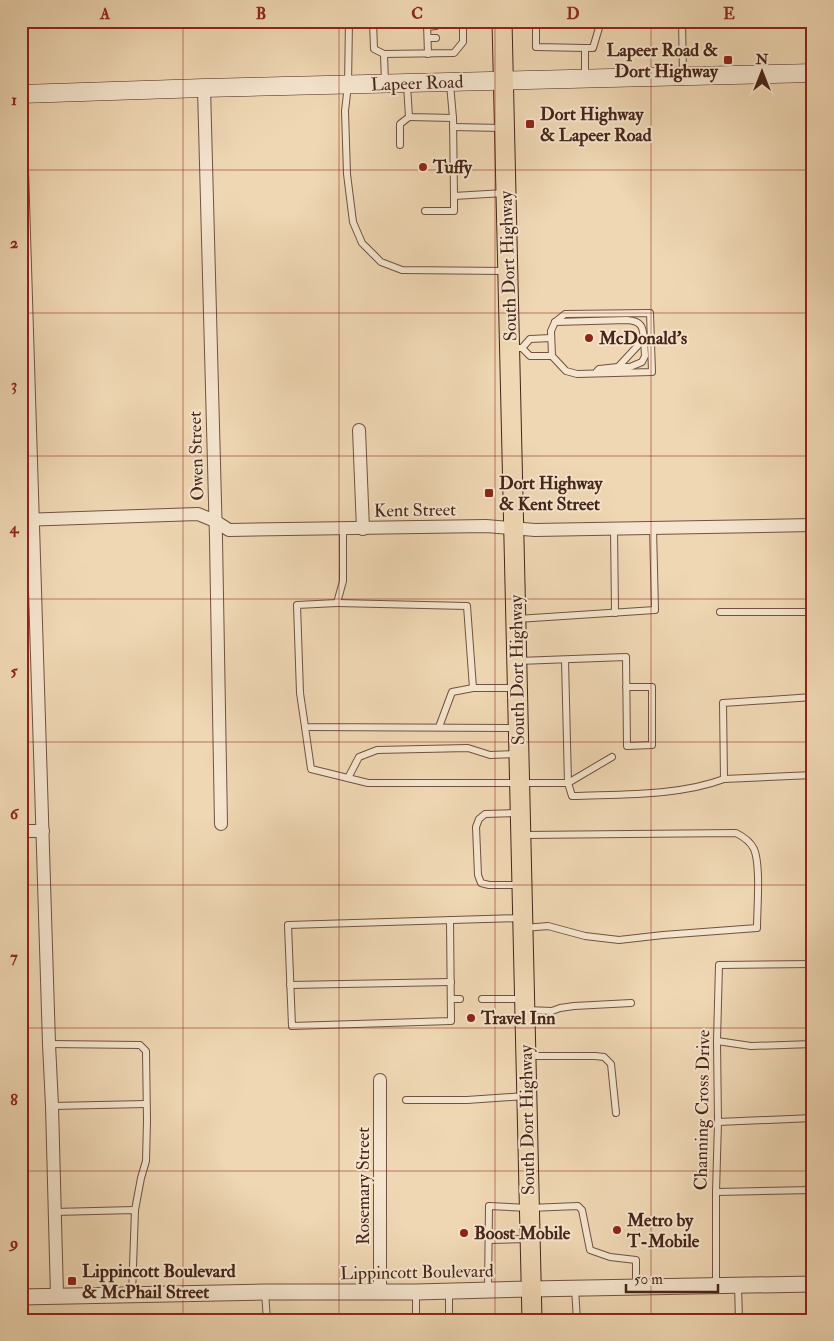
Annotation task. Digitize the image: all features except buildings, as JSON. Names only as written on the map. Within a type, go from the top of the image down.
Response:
[{"type":"main road","name":"South Dort Highway","points":[[502,21],[508,271],[516,348],[514,529],[532,1320]]},
{"type":"main road","name":"Lapeer Road","points":[[21,94],[812,73]]},
{"type":"street","points":[[812,73],[813,99]]},
{"type":"street","name":"Owen Street","points":[[204,88],[221,824]]},
{"type":"street","points":[[21,137],[27,519],[43,830],[57,1296]]},
{"type":"street","points":[[360,430],[363,529]]},
{"type":"street","name":"Kent Street","points":[[27,519],[198,514],[229,530],[486,526],[514,529],[813,525]]},
{"type":"street","points":[[21,831],[43,830]]},
{"type":"street","name":"Rosemary Street","points":[[380,1080],[380,1292]]},
{"type":"street","name":"Lippincott Boulevard","points":[[21,1297],[813,1284]]},
{"type":"lane","points":[[349,21],[348,85],[345,111],[347,174],[354,222],[362,243],[381,262],[402,270],[508,271]]},
{"type":"lane","points":[[373,21],[374,49],[384,54],[454,53],[463,42],[462,24],[454,26]]},
{"type":"lane","points":[[536,21],[536,47],[585,48],[593,48],[600,21]]},
{"type":"lane","points":[[682,21],[683,76]]},
{"type":"lane","points":[[428,54],[427,25],[436,26]]},
{"type":"lane","points":[[428,38],[436,38]]},
{"type":"lane","points":[[454,38],[463,38]]},
{"type":"lane","points":[[585,48],[585,79]]},
{"type":"lane","points":[[384,54],[385,84]]},
{"type":"lane","points":[[425,211],[454,210],[454,127],[450,82]]},
{"type":"lane","points":[[407,84],[409,117]]},
{"type":"lane","points":[[400,145],[400,124],[409,117],[453,118]]},
{"type":"lane","points":[[454,127],[505,128]]},
{"type":"lane","points":[[454,196],[506,193]]},
{"type":"lane","points":[[650,313],[652,372],[577,374],[566,371],[552,356],[550,338],[555,322],[565,314],[650,313]]},
{"type":"lane","points":[[555,322],[627,320],[636,321],[643,330],[644,356],[642,362],[630,366],[599,369],[594,373]]},
{"type":"lane","points":[[550,338],[530,339],[516,348],[530,356],[552,356]]},
{"type":"lane","points":[[618,367],[644,339]]},
{"type":"lane","points":[[614,528],[615,613]]},
{"type":"lane","points":[[516,619],[655,610],[653,528]]},
{"type":"lane","points":[[337,603],[343,581],[343,529]]},
{"type":"lane","points":[[473,688],[467,606],[337,603],[297,605],[300,693],[311,769],[368,783],[568,783],[612,757]]},
{"type":"lane","points":[[720,612],[813,612]]},
{"type":"lane","points":[[517,661],[626,657],[626,687],[627,746],[652,745],[652,687],[626,687]]},
{"type":"lane","points":[[565,660],[568,783],[572,796],[658,792],[708,785],[724,779],[813,776]]},
{"type":"lane","points":[[439,727],[452,692],[473,688],[517,688]]},
{"type":"lane","points":[[724,779],[723,703],[813,697]]},
{"type":"lane","points":[[305,727],[518,728]]},
{"type":"lane","points":[[348,778],[359,756],[377,750],[468,748],[490,755],[519,754]]},
{"type":"lane","points":[[520,812],[485,814],[479,819],[476,827],[478,875],[481,882],[489,885],[522,885]]},
{"type":"lane","points":[[450,920],[451,1021],[292,1026],[288,925],[450,920],[523,923],[548,926],[585,936],[619,940],[758,928],[757,864],[753,848],[747,839],[736,833],[521,835]]},
{"type":"lane","name":"Channing Cross Drive","points":[[716,1286],[719,965],[813,964]]},
{"type":"lane","points":[[290,985],[451,982]]},
{"type":"lane","points":[[451,999],[460,999]]},
{"type":"lane","points":[[482,999],[525,1004],[552,1011],[574,1006],[631,1003]]},
{"type":"lane","points":[[717,1041],[751,1046],[813,1044]]},
{"type":"lane","points":[[49,1044],[140,1046],[146,1051],[146,1161],[135,1210],[132,1295]]},
{"type":"lane","points":[[526,1056],[604,1057],[610,1064],[616,1112]]},
{"type":"lane","points":[[406,1100],[467,1100],[527,1096]]},
{"type":"lane","points":[[52,1106],[146,1104]]},
{"type":"lane","points":[[718,1122],[813,1118]]},
{"type":"lane","points":[[716,1192],[813,1190]]},
{"type":"lane","points":[[488,1290],[489,1206],[529,1208],[578,1206],[582,1210],[590,1250],[610,1257],[636,1260],[636,1288]]},
{"type":"lane","points":[[54,1212],[135,1210]]},
{"type":"lane","points":[[490,1240],[530,1239]]},
{"type":"lane","points":[[738,1286],[739,1320]]},
{"type":"lane","points":[[575,1288],[577,1320]]},
{"type":"lane","points":[[449,1291],[449,1320]]},
{"type":"lane","points":[[265,1292],[267,1320]]},
{"type":"lane","points":[[416,1292],[416,1320]]},
{"type":"place","name":"Lapeer Road & Dort Highway","points":[[728,60]]},
{"type":"place","name":"Dort Highway & Lapeer Road","points":[[530,124]]},
{"type":"place","name":"Tuffy","points":[[423,167]]},
{"type":"place","name":"McDonald's","points":[[589,338]]},
{"type":"place","name":"Dort Highway & Kent Street","points":[[489,493]]},
{"type":"place","name":"Travel Inn","points":[[471,1018]]},
{"type":"place","name":"Metro by T-Mobile","points":[[617,1230]]},
{"type":"place","name":"Boost Mobile","points":[[464,1233]]},
{"type":"place","name":"Lippincott Boulevard & McPhail Street","points":[[72,1281]]}]
